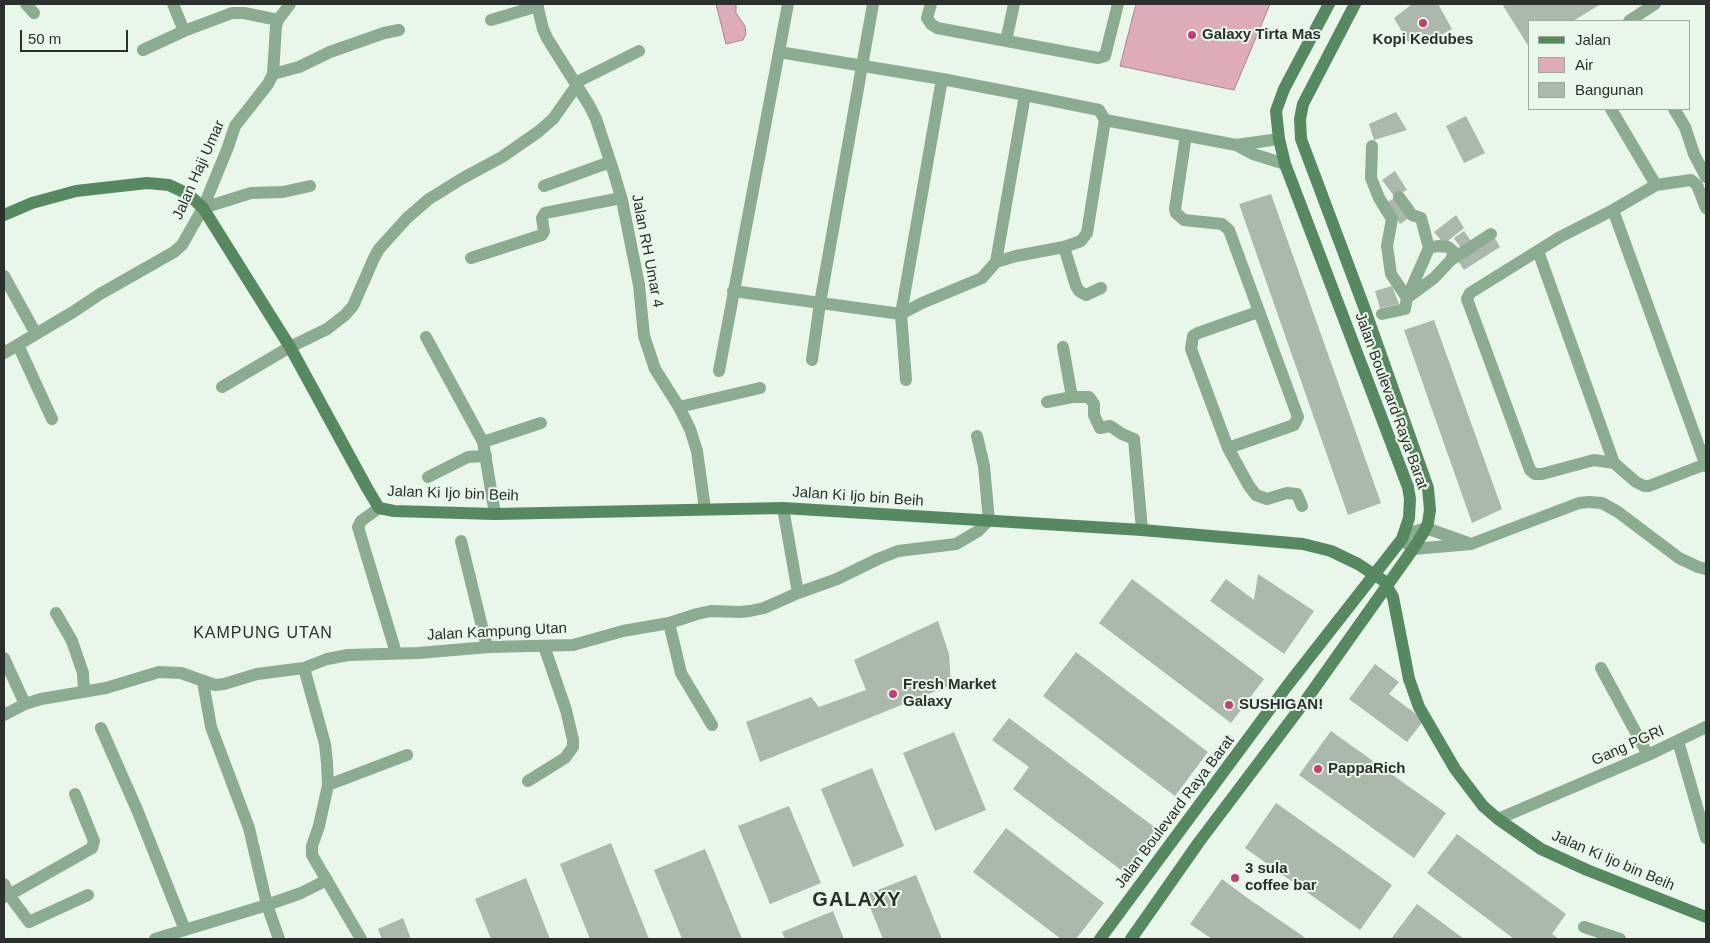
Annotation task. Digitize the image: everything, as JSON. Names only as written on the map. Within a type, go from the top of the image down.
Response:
[{"type":"main road","name":"Jalan Boulevard Raya Barat","points":[[1100,939],[1322,640],[1402,539],[1409,518],[1410,499],[1408,487],[1285,164],[1279,139],[1276,111],[1284,89],[1329,4]]},
{"type":"main road","name":"Jalan Boulevard Raya Barat","points":[[1131,939],[1199,842],[1340,652],[1426,528],[1430,510],[1428,488],[1301,139],[1300,119],[1303,104],[1355,4]]},
{"type":"main road","name":"Jalan Ki Ijo bin Beih","points":[[4,216],[32,203],[76,191],[147,183],[169,185],[188,194],[203,208],[290,347],[379,508],[495,514],[783,508],[1142,530],[1303,544],[1331,551],[1358,564],[1384,581],[1393,597],[1409,678],[1419,707],[1455,769],[1483,806],[1498,819],[1541,849],[1587,870],[1706,917]]},
{"type":"main road","points":[[1358,358],[1378,350]]},
{"type":"main road","points":[[1322,640],[1340,652]]},
{"type":"main road","points":[[1181,828],[1199,842]]},
{"type":"street","points":[[173,4],[184,31]]},
{"type":"street","points":[[290,4],[278,20],[275,32],[273,74],[299,67],[330,52],[384,33],[399,30]]},
{"type":"street","points":[[719,371],[788,4]]},
{"type":"street","points":[[812,360],[820,303],[873,4]]},
{"type":"street","points":[[931,4],[928,18],[931,24],[937,28],[1098,58],[1105,56],[1118,4]]},
{"type":"street","points":[[1006,41],[1014,4]]},
{"type":"street","points":[[1631,20],[1655,4]]},
{"type":"street","points":[[491,20],[538,5]]},
{"type":"street","name":"Jalan RH Umar 4","points":[[538,5],[547,38],[596,119],[622,200],[639,285],[644,336],[655,369],[679,407],[690,429],[697,451],[705,509]]},
{"type":"street","points":[[143,50],[232,12],[278,20]]},
{"type":"street","points":[[222,387],[290,347],[327,329],[345,315],[353,306],[379,249],[420,205],[463,178],[502,157],[538,132],[553,118],[576,84],[639,51]]},
{"type":"street","points":[[779,52],[942,79],[1099,110],[1105,120],[1087,233],[1081,241],[1064,247],[1016,256],[996,262]]},
{"type":"street","name":"Jalan Haji Umar","points":[[4,354],[100,294],[174,252],[182,245],[203,208],[235,126],[268,84],[273,74]]},
{"type":"street","points":[[906,380],[901,314],[942,79]]},
{"type":"street","points":[[733,291],[901,314],[922,303],[982,278],[996,262],[1025,95]]},
{"type":"street","points":[[1613,110],[1656,185]]},
{"type":"street","points":[[1675,110],[1685,127],[1694,154],[1706,177]]},
{"type":"street","points":[[1105,120],[1236,145],[1252,154],[1285,164]]},
{"type":"street","points":[[1186,135],[1175,209],[1176,213],[1184,220],[1222,224],[1227,228],[1298,417],[1294,425],[1228,448]]},
{"type":"street","points":[[1236,145],[1279,139]]},
{"type":"street","points":[[1372,146],[1371,178],[1379,198],[1392,219],[1387,246],[1391,274],[1407,298]]},
{"type":"street","points":[[544,186],[610,162]]},
{"type":"street","points":[[1614,463],[1594,460],[1542,474],[1536,474],[1530,470],[1467,299],[1470,293],[1560,236],[1613,210],[1656,185],[1691,180],[1697,185],[1706,208]]},
{"type":"street","points":[[203,208],[251,193],[283,192],[310,186]]},
{"type":"street","points":[[1382,314],[1405,310],[1407,298],[1429,248],[1421,218],[1412,215],[1399,198]]},
{"type":"street","points":[[471,258],[542,236],[544,232],[542,218],[545,213],[616,199],[622,200]]},
{"type":"street","points":[[1538,251],[1614,463],[1636,482],[1649,486],[1706,465],[1613,210]]},
{"type":"street","points":[[1407,298],[1434,278],[1451,260],[1491,234]]},
{"type":"street","points":[[1429,248],[1438,246],[1448,247],[1454,252],[1451,260]]},
{"type":"street","points":[[1064,247],[1079,291],[1086,295],[1102,288]]},
{"type":"street","points":[[4,276],[36,334]]},
{"type":"street","points":[[1258,312],[1198,333],[1193,336],[1191,348],[1228,448],[1249,486],[1256,495],[1267,499],[1292,492],[1299,497],[1302,506]]},
{"type":"street","points":[[426,337],[483,442],[495,514]]},
{"type":"street","points":[[18,345],[52,419]]},
{"type":"street","points":[[1062,348],[1072,397]]},
{"type":"street","points":[[679,407],[760,388]]},
{"type":"street","points":[[1047,402],[1072,397],[1089,397],[1094,404],[1094,415],[1100,428],[1110,426],[1134,439],[1142,530]]},
{"type":"street","points":[[483,442],[540,423]]},
{"type":"street","points":[[977,436],[984,466],[988,521]]},
{"type":"street","points":[[428,477],[468,457],[486,456]]},
{"type":"street","points":[[1471,544],[1426,528],[1409,533],[1402,539],[1413,549],[1471,544],[1579,503],[1602,503],[1618,512],[1679,558],[1702,568],[1706,578]]},
{"type":"street","points":[[379,508],[361,521],[358,527],[396,653]]},
{"type":"street","points":[[783,508],[798,593]]},
{"type":"street","name":"Jalan Kampung Utan","points":[[4,715],[24,704],[59,695],[106,688],[159,672],[181,673],[215,685],[257,674],[304,668],[327,659],[348,654],[573,645],[623,631],[669,623],[711,611],[750,611],[764,608],[836,579],[878,558],[898,551],[956,544],[978,531],[988,521]]},
{"type":"street","points":[[461,541],[487,647]]},
{"type":"street","points":[[56,613],[72,641],[83,673],[84,692]]},
{"type":"street","points":[[669,623],[681,673],[712,726]]},
{"type":"street","points":[[528,781],[565,758],[573,747],[574,740],[544,646]]},
{"type":"street","points":[[4,658],[24,704]]},
{"type":"street","points":[[304,668],[324,744],[328,785],[319,826],[311,850],[312,855],[361,939]]},
{"type":"street","points":[[1601,668],[1648,755]]},
{"type":"street","points":[[204,682],[212,727],[249,828],[267,905],[279,939]]},
{"type":"street","points":[[1678,741],[1706,727]]},
{"type":"street","points":[[101,728],[138,812],[185,930]]},
{"type":"street","name":"Gang PGRI","points":[[1498,819],[1678,741],[1706,838]]},
{"type":"street","points":[[328,785],[406,755]]},
{"type":"street","points":[[75,794],[94,841],[92,848],[6,892],[29,922],[88,895]]},
{"type":"street","points":[[155,939],[267,905],[326,880]]},
{"type":"street","points":[[1584,927],[1604,936],[1620,939]]},
{"type":"water","points":[[716,4],[736,4],[736,13],[745,26],[746,34],[743,40],[726,44]]},
{"type":"water","name":"Galaxy Tirta Mas","points":[[1136,4],[1270,4],[1234,90],[1120,66]]},
{"type":"building","name":"Kopi Kedubes","points":[[1438,4],[1452,29],[1423,45],[1408,42],[1394,18],[1411,5]]},
{"type":"building","points":[[1502,4],[1601,4],[1575,20],[1528,20],[1528,45]]},
{"type":"building","points":[[1396,112],[1407,130],[1374,140],[1369,124]]},
{"type":"building","points":[[1466,116],[1485,153],[1464,163],[1446,126]]},
{"type":"building","points":[[1395,171],[1407,190],[1394,196],[1382,180]]},
{"type":"building","points":[[1271,194],[1381,503],[1348,515],[1239,204]]},
{"type":"building","points":[[1396,197],[1410,217],[1400,224],[1386,203]]},
{"type":"building","points":[[1456,215],[1464,228],[1444,244],[1434,232]]},
{"type":"building","points":[[1464,231],[1473,244],[1463,251],[1454,238]]},
{"type":"building","points":[[1493,235],[1500,247],[1464,270],[1456,258]]},
{"type":"building","points":[[1392,286],[1399,304],[1380,308],[1375,291]]},
{"type":"building","points":[[1434,320],[1502,509],[1472,523],[1404,330]]},
{"type":"building","points":[[1258,574],[1314,611],[1284,654],[1210,601],[1226,579],[1254,600]]},
{"type":"building","points":[[1132,579],[1264,679],[1231,723],[1099,623]]},
{"type":"building","name":"Fresh Market Galaxy","points":[[938,621],[949,654],[951,685],[760,762],[746,722],[811,697],[819,707],[866,690],[854,660]]},
{"type":"building","points":[[1076,652],[1208,752],[1175,796],[1043,696]]},
{"type":"building","points":[[1375,664],[1399,682],[1389,694],[1424,720],[1407,742],[1349,699]]},
{"type":"building","points":[[1009,718],[1157,829],[1125,873],[1013,789],[1029,767],[992,740]]},
{"type":"building","points":[[1331,731],[1446,813],[1414,858],[1299,775]]},
{"type":"building","points":[[954,732],[986,810],[935,831],[903,753]]},
{"type":"building","points":[[872,768],[904,846],[853,867],[821,789]]},
{"type":"building","points":[[1276,803],[1392,885],[1360,930],[1245,848]]},
{"type":"building","points":[[789,806],[821,883],[770,904],[738,826]]},
{"type":"building","points":[[1006,828],[1104,903],[1076,939],[1061,939],[973,872]]},
{"type":"building","points":[[1457,834],[1566,914],[1552,934],[1559,939],[1514,939],[1427,873]]},
{"type":"building","points":[[611,843],[649,939],[590,939],[560,864]]},
{"type":"building","points":[[705,849],[742,939],[682,939],[654,870]]},
{"type":"building","points":[[916,875],[942,939],[883,939],[865,895]]},
{"type":"building","points":[[526,878],[550,939],[491,939],[475,899]]},
{"type":"building","points":[[1222,879],[1307,939],[1212,939],[1190,924]]},
{"type":"building","points":[[1417,904],[1464,939],[1391,939]]},
{"type":"building","points":[[833,911],[844,939],[785,939],[782,932]]},
{"type":"building","points":[[403,918],[411,939],[382,939],[378,929]]},
{"type":"place","name":"Kopi Kedubes","points":[[1423,23]]},
{"type":"place","name":"Galaxy Tirta Mas","points":[[1192,35]]},
{"type":"place","name":"Fresh Market Galaxy","points":[[893,694]]},
{"type":"place","name":"SUSHIGAN!","points":[[1229,705]]},
{"type":"place","name":"PappaRich","points":[[1318,769]]},
{"type":"place","name":"3 sula coffee bar","points":[[1235,878]]},
{"type":"district","name":"KAMPUNG UTAN","points":[[263,634]]},
{"type":"district","name":"GALAXY","points":[[857,900]]}]
